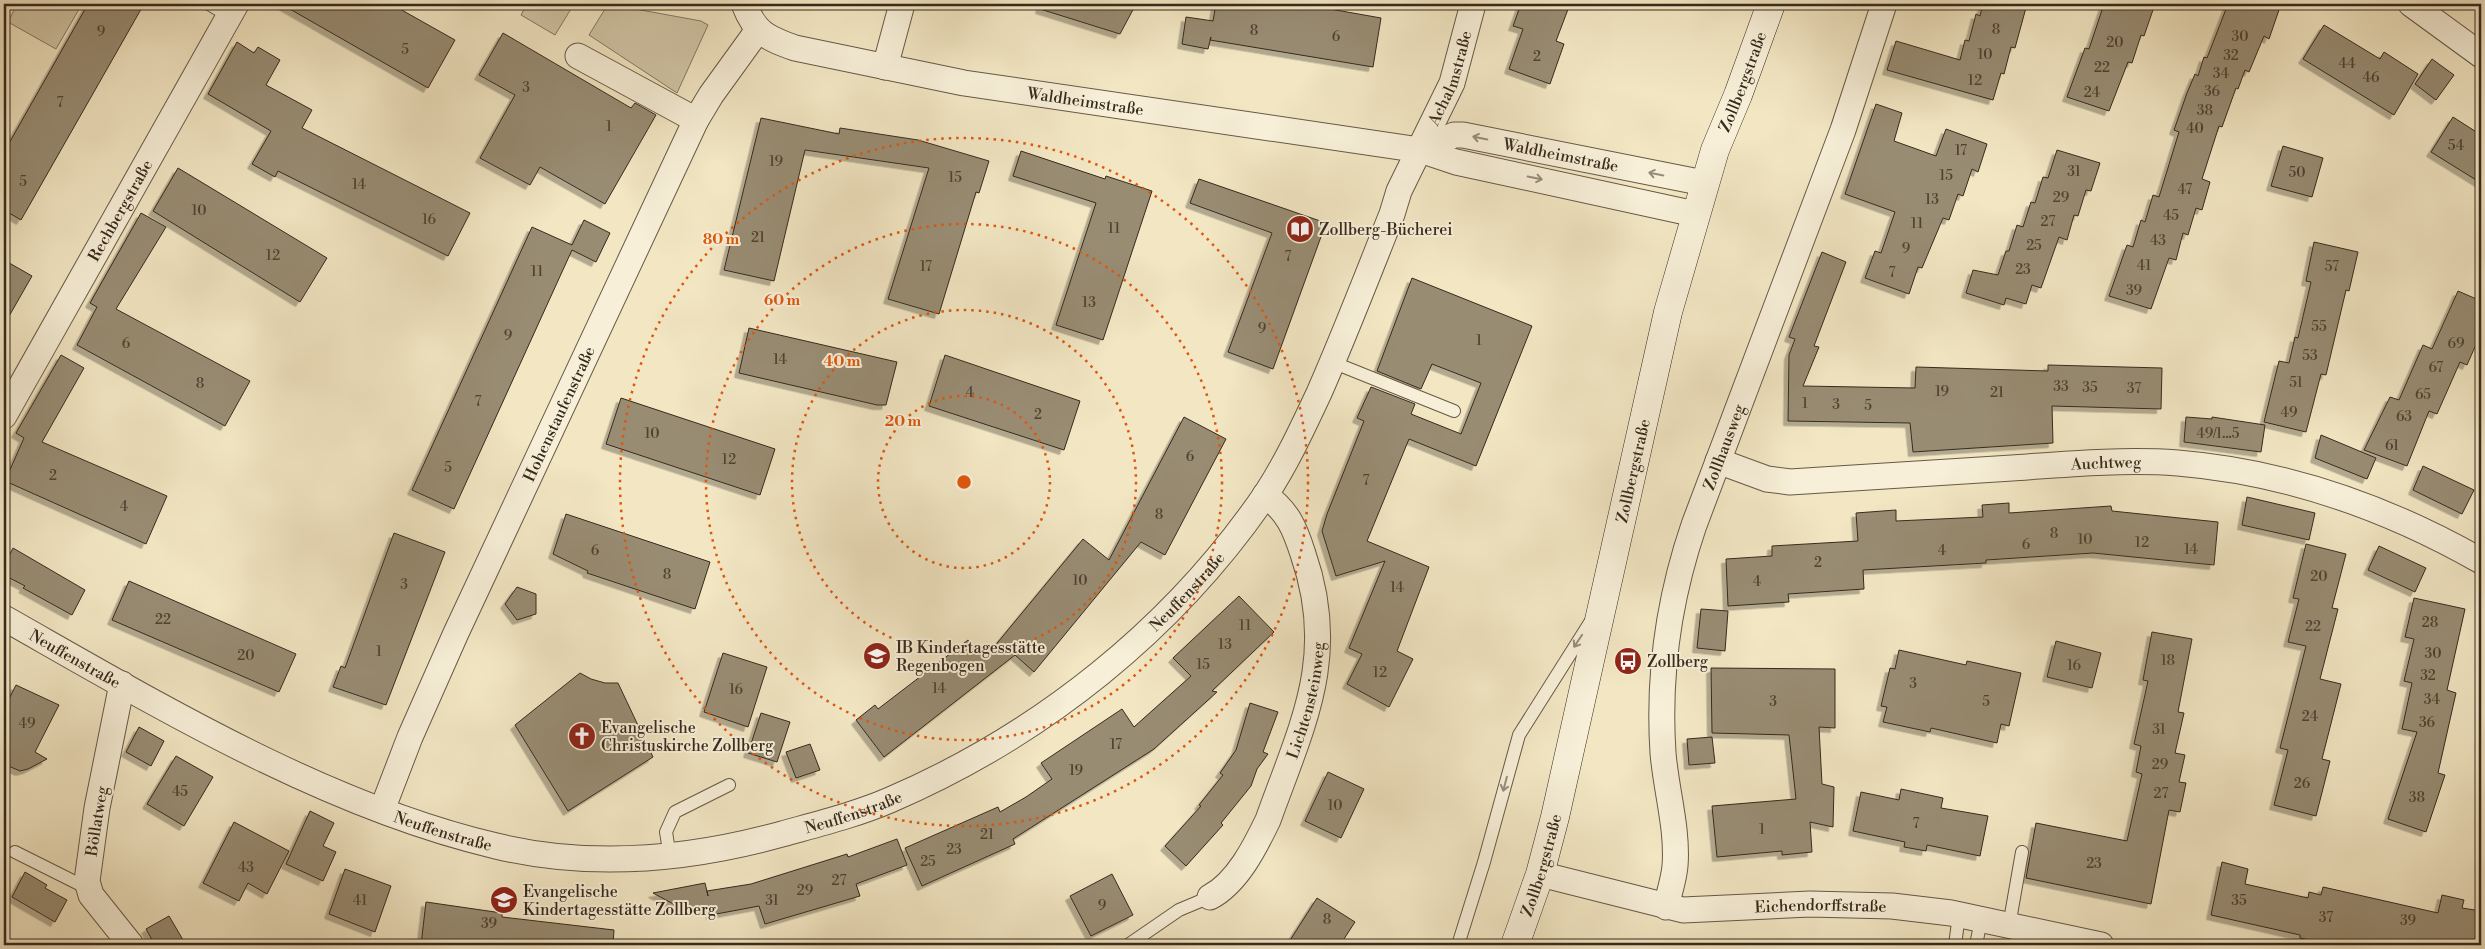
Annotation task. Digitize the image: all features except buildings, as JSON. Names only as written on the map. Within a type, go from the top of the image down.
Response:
[{"type":"main road","name":"Zollbergstraße","points":[[1515,945],[1540,874],[1604,600],[1656,363],[1695,214],[1704,183],[1770,4]]},
{"type":"street","points":[[744,4],[750,20],[758,30]]},
{"type":"street","points":[[885,66],[902,4]]},
{"type":"street","name":"Achalmstraße","points":[[1420,150],[1452,83],[1473,4]]},
{"type":"street","name":"Zollhausweg","points":[[1666,907],[1675,858],[1663,752],[1664,685],[1668,632],[1683,557],[1836,148],[1884,4]]},
{"type":"street","points":[[2411,4],[2481,55]]},
{"type":"street","name":"Rechbergstraße","points":[[4,416],[224,8]]},
{"type":"street","name":"Waldheimstraße","points":[[758,30],[769,38],[795,48],[964,83],[1420,150],[1456,162],[1695,214]]},
{"type":"street","name":"Hohenstaufenstraße","points":[[382,810],[410,737],[456,633],[696,120],[711,95],[758,30]]},
{"type":"street","points":[[578,56],[696,120]]},
{"type":"street","name":"Waldheimstraße","points":[[1420,150],[1454,135],[1463,135],[1704,183]]},
{"type":"street","name":"Neuffenstraße","points":[[4,618],[122,684],[294,774],[382,810],[496,846],[582,859],[670,857],[752,842],[849,815],[888,801],[936,778],[1013,736],[1086,685],[1148,632],[1185,595],[1265,495],[1305,424],[1392,214],[1399,191],[1420,150]]},
{"type":"street","name":"Auchtweg","points":[[1718,461],[1767,479],[1790,482],[2133,461],[2212,467],[2303,486],[2357,502],[2428,532],[2481,560]]},
{"type":"street","name":"Lichtensteinweg","points":[[1210,897],[1221,891],[1230,881],[1258,839],[1268,820],[1313,690],[1317,664],[1319,638],[1317,612],[1306,563],[1293,524],[1281,508],[1265,495]]},
{"type":"street","name":"Böllatweg","points":[[87,888],[97,808],[122,684]]},
{"type":"street","name":"Eichendorffstraße","points":[[1540,874],[1666,907],[1699,911],[1810,904],[1861,904],[1921,909],[1970,917],[2101,945]]},
{"type":"street","points":[[87,888],[131,945]]},
{"type":"lane","points":[[1332,362],[1454,411]]},
{"type":"lane","points":[[1458,945],[1484,862],[1519,735],[1604,600]]},
{"type":"lane","points":[[670,857],[666,832],[675,812],[729,785]]},
{"type":"lane","points":[[15,852],[87,888]]},
{"type":"lane","points":[[2008,926],[2022,852]]},
{"type":"lane","points":[[1128,945],[1179,910],[1210,897]]},
{"type":"lane","points":[[1955,945],[1970,917]]},
{"type":"lane","points":[[1970,917],[1976,945]]},
{"type":"shaded area","points":[[17,4],[82,4],[56,49],[8,22]]},
{"type":"shaded area","points":[[527,4],[574,4],[555,35],[521,15]]},
{"type":"shaded area","points":[[608,4],[701,21],[708,25],[677,93],[589,35]]},
{"type":"place","name":"Zollberg-Bücherei","points":[[1300,229]]},
{"type":"place","name":"IB Kindertagesstätte Regenbogen","points":[[877,656]]},
{"type":"place","name":"Zollberg","points":[[1628,661]]},
{"type":"place","name":"Evangelische Christuskirche Zollberg","points":[[582,736]]},
{"type":"place","name":"Evangelische Kindertagesstätte Zollberg","points":[[504,900]]}]
